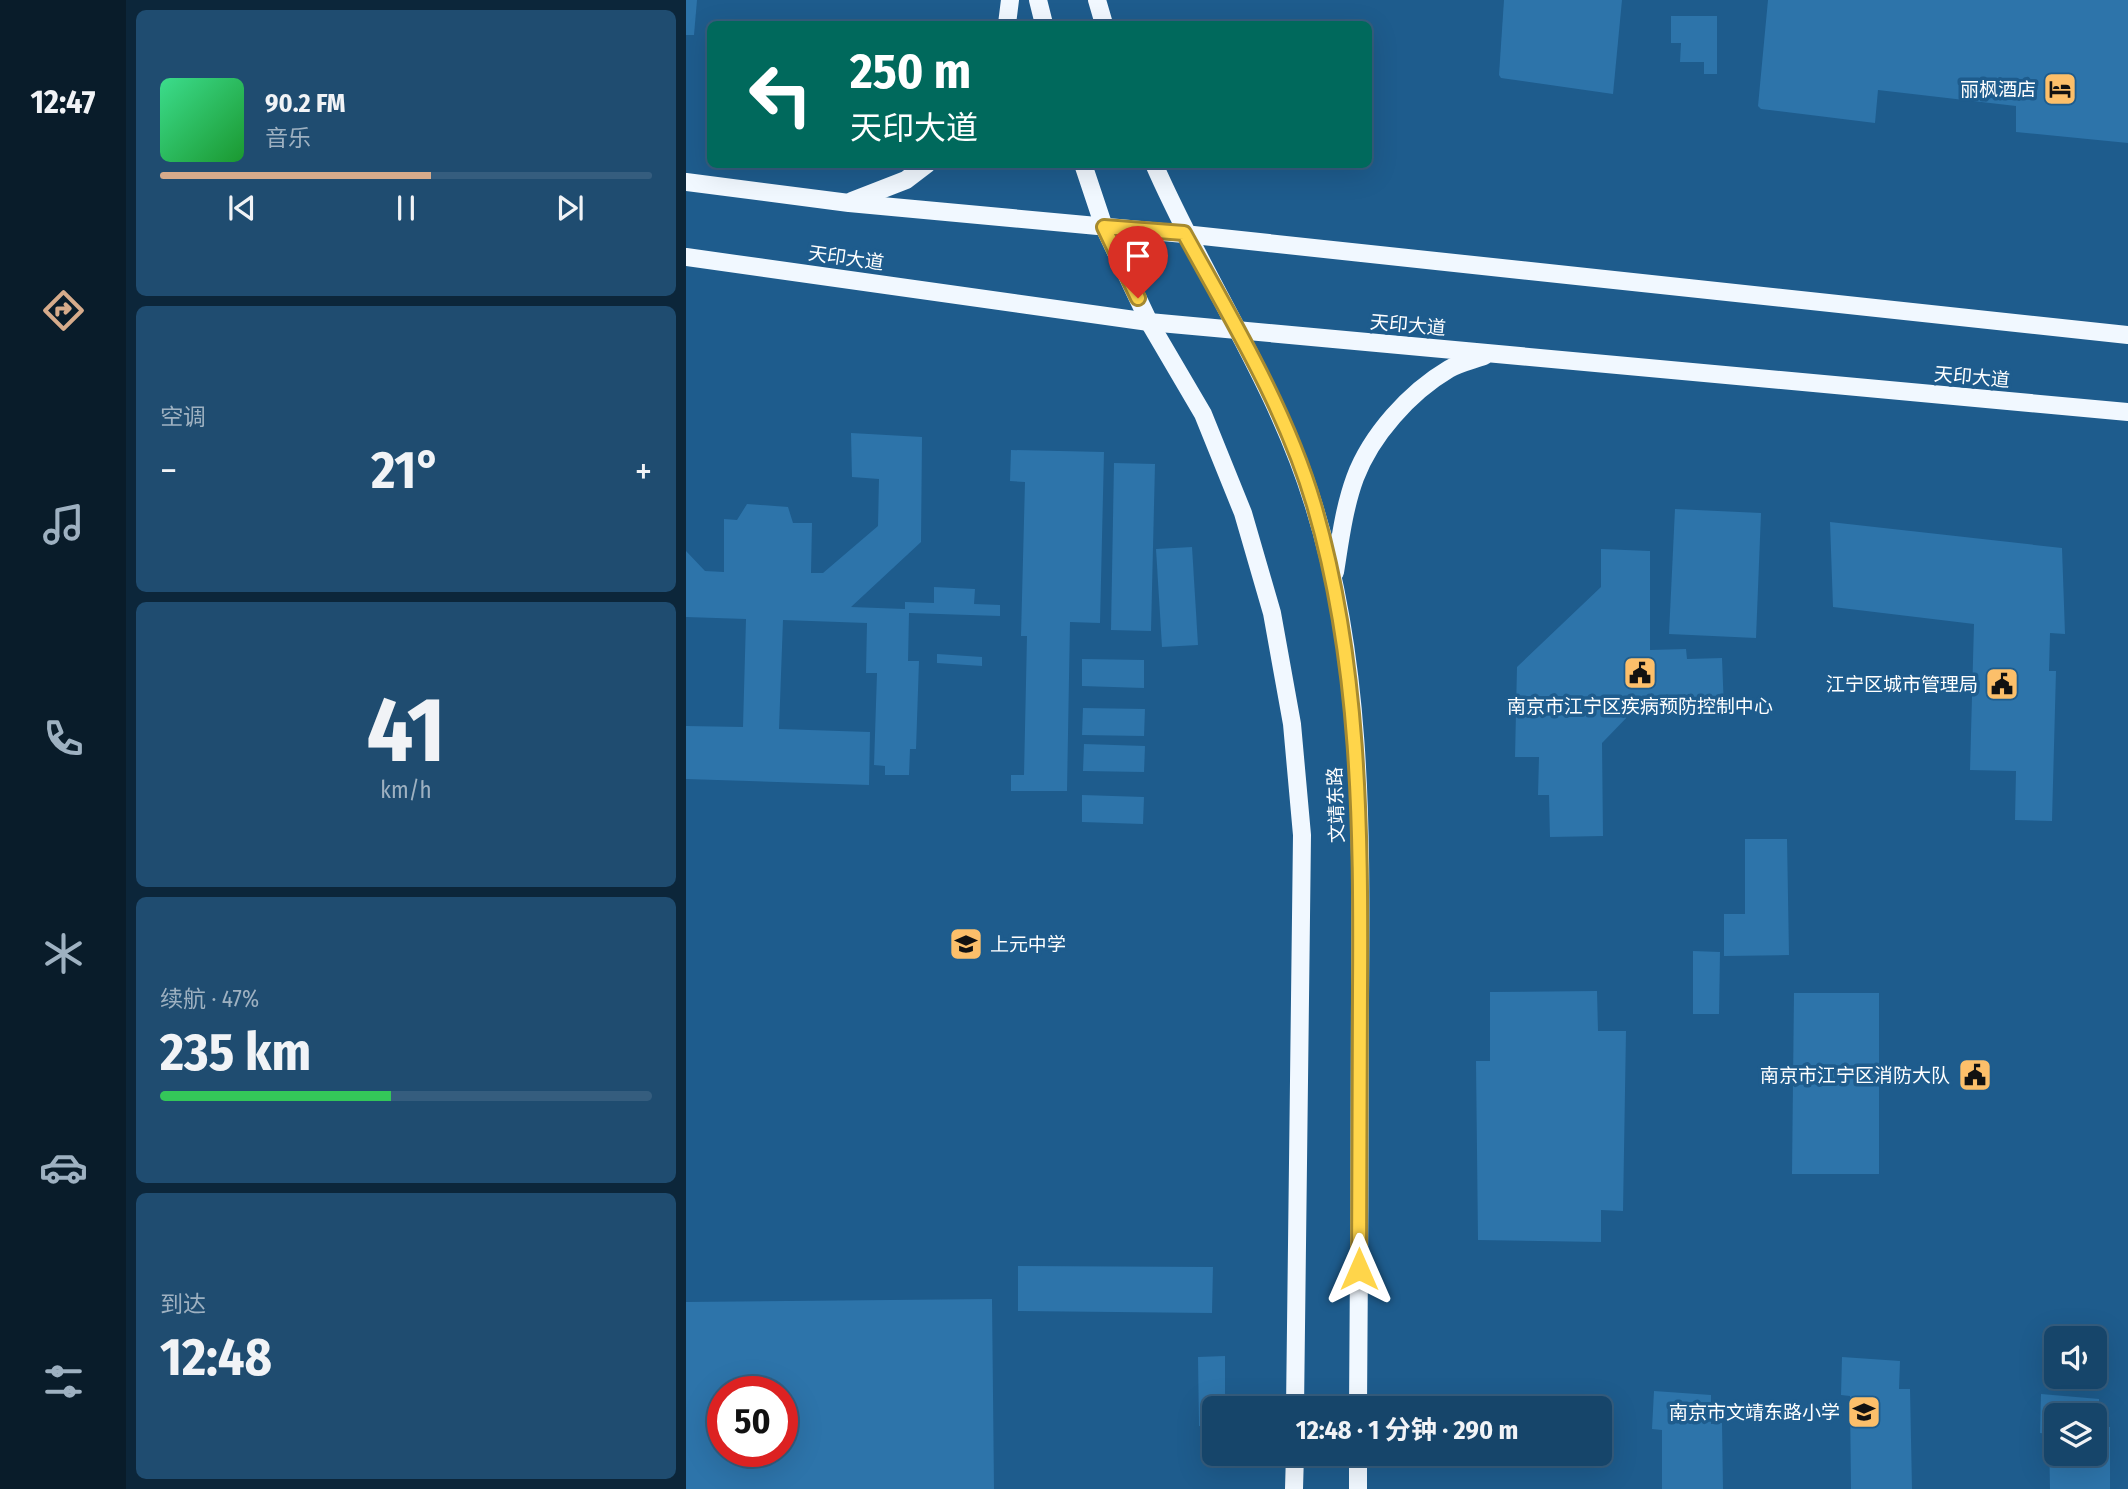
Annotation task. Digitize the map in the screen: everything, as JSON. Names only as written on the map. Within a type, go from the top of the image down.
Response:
[{"type":"main road","points":[[1007,21],[1010,0]]},
{"type":"main road","points":[[1038,0],[1043,21]]},
{"type":"main road","points":[[1097,0],[1103,21]]},
{"type":"main road","points":[[849,203],[906,180],[922,168]]},
{"type":"main road","name":"文靖东路","points":[[1084,168],[1104,227],[1149,322],[1203,414],[1243,513],[1272,612],[1292,724],[1302,835],[1295,1396]]},
{"type":"main road","name":"文靖东路","points":[[1156,168],[1184,233],[1238,330],[1279,416],[1313,502],[1334,579],[1346,644],[1356,746],[1361,906],[1358,1396]]},
{"type":"main road","points":[[686,182],[849,203],[1184,233],[2128,335]]},
{"type":"main road","name":"天印大道","points":[[686,257],[1149,322],[2128,412]]},
{"type":"main road","points":[[1334,579],[1345,512],[1356,477],[1370,447],[1404,404],[1449,369],[1490,353]]},
{"type":"main road","points":[[1294,1489],[1295,1466]]},
{"type":"main road","points":[[1358,1466],[1358,1489]]},
{"type":"building","points":[[686,0],[697,0],[694,35],[686,35]]},
{"type":"building","points":[[1504,0],[1622,0],[1613,94],[1501,78],[1499,75]]},
{"type":"building","points":[[1768,0],[2128,0],[2128,143],[2016,132],[2016,106],[1878,90],[1875,123],[1761,109],[1758,106]]},
{"type":"building","points":[[1671,16],[1717,16],[1717,74],[1704,74],[1704,62],[1680,62],[1681,43],[1671,43]]},
{"type":"building","points":[[851,433],[922,437],[921,542],[851,607],[905,609],[905,602],[934,603],[934,587],[975,589],[974,604],[1000,605],[1000,616],[909,613],[908,661],[919,661],[916,749],[910,749],[909,775],[885,775],[885,766],[874,765],[877,673],[866,673],[867,623],[783,620],[779,729],[870,732],[869,785],[686,779],[686,726],[743,727],[746,619],[686,617],[686,551],[705,571],[724,572],[724,519],[737,520],[747,504],[788,507],[793,523],[812,523],[811,573],[823,573],[878,526],[879,479],[852,477]]},
{"type":"building","points":[[1011,450],[1104,452],[1100,623],[1070,622],[1067,791],[1011,791],[1011,775],[1024,775],[1027,636],[1021,636],[1025,482],[1010,481]]},
{"type":"building","points":[[1114,463],[1155,464],[1151,631],[1111,630]]},
{"type":"building","points":[[1675,509],[1761,513],[1756,638],[1669,634]]},
{"type":"building","points":[[1830,522],[2062,548],[2065,634],[2050,633],[2049,671],[2056,671],[2052,821],[2015,820],[2016,771],[1970,770],[1974,624],[1833,607]]},
{"type":"building","points":[[1192,547],[1198,645],[1162,647],[1156,549]]},
{"type":"building","points":[[1601,549],[1650,551],[1650,650],[1686,649],[1687,659],[1722,658],[1724,710],[1633,711],[1602,743],[1603,836],[1550,837],[1549,795],[1538,795],[1539,757],[1515,757],[1517,667],[1601,587]]},
{"type":"building","points":[[937,654],[982,657],[982,666],[937,663]]},
{"type":"building","points":[[1082,659],[1144,660],[1144,688],[1082,686]]},
{"type":"building","points":[[1083,708],[1145,709],[1144,736],[1082,735]]},
{"type":"building","points":[[1084,744],[1145,746],[1144,772],[1083,771]]},
{"type":"building","points":[[1082,795],[1144,797],[1143,824],[1082,822]]},
{"type":"building","points":[[1745,839],[1787,839],[1789,955],[1724,956],[1724,914],[1745,914]]},
{"type":"building","points":[[1693,951],[1720,952],[1719,1014],[1693,1014]]},
{"type":"building","points":[[1597,991],[1598,1031],[1626,1031],[1623,1211],[1601,1210],[1601,1242],[1478,1240],[1476,1061],[1490,1061],[1490,992]]},
{"type":"building","points":[[1794,993],[1879,993],[1879,1174],[1792,1174]]},
{"type":"building","points":[[1018,1266],[1213,1267],[1212,1313],[1018,1311]]},
{"type":"building","points":[[992,1299],[994,1489],[686,1489],[686,1302]]},
{"type":"building","points":[[1225,1356],[1225,1396],[1202,1396],[1202,1426],[1199,1426],[1198,1357]]},
{"type":"building","points":[[1842,1357],[1900,1361],[1899,1389],[1910,1389],[1912,1489],[1851,1489],[1850,1396],[1841,1395]]},
{"type":"building","points":[[1654,1391],[1711,1395],[1711,1424],[1722,1423],[1723,1489],[1662,1489],[1662,1430],[1652,1429]]},
{"type":"building","points":[[2041,1394],[2099,1399],[2099,1403],[2044,1403],[2044,1433],[2040,1433]]},
{"type":"building","points":[[2107,1427],[2110,1427],[2110,1489],[2050,1489],[2050,1466],[2107,1466]]},
{"type":"place","name":"丽枫酒店","points":[[2060,89]]},
{"type":"place","name":"南京市江宁区疾病预防控制中心","points":[[1640,673]]},
{"type":"place","name":"江宁区城市管理局","points":[[2002,684]]},
{"type":"place","name":"上元中学","points":[[966,944]]},
{"type":"place","name":"南京市江宁区消防大队","points":[[1975,1075]]},
{"type":"place","name":"南京市文靖东路小学","points":[[1864,1412]]},
{"type":"route","points":[[1138,298],[1104,227],[1184,233],[1238,330],[1279,416],[1313,502],[1334,579],[1346,644],[1356,746],[1361,906],[1359,1269]]}]
